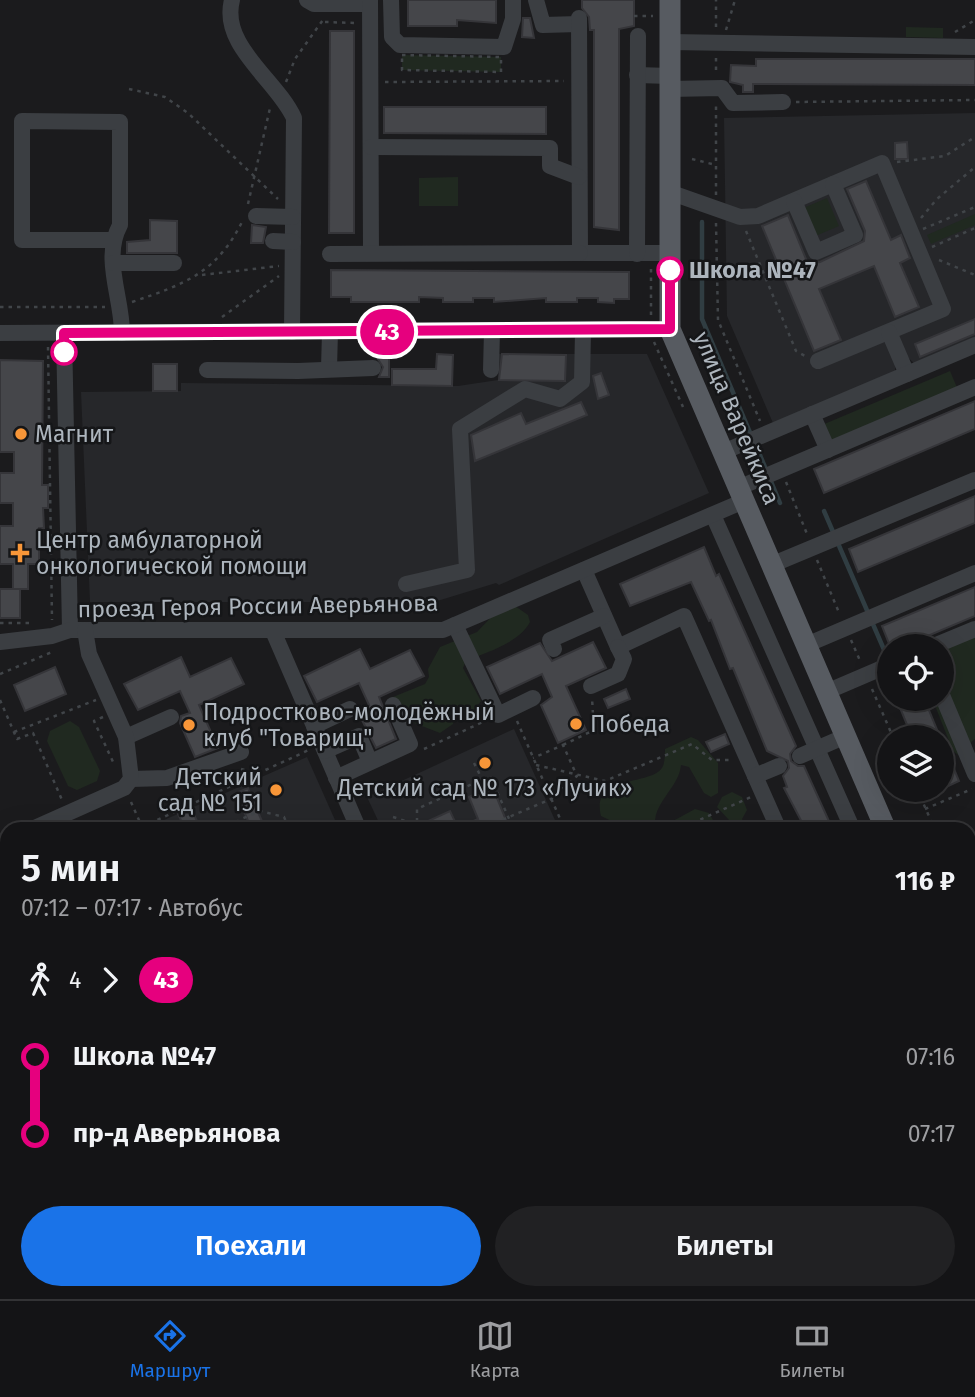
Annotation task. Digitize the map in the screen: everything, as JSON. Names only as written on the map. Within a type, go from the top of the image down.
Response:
[{"type":"main road","name":"улица Варейкиса","points":[[670,0],[670,329],[883,822]]},
{"type":"street","points":[[232,0],[230,24],[239,42],[278,90],[294,118],[292,332]]},
{"type":"street","points":[[307,0],[314,4],[370,2],[371,253]]},
{"type":"street","points":[[391,0],[392,37],[400,45],[504,47],[513,19],[513,0]]},
{"type":"street","points":[[536,0],[543,24],[579,21],[579,253]]},
{"type":"street","points":[[637,254],[638,36]]},
{"type":"street","points":[[670,42],[975,47]]},
{"type":"street","points":[[638,75],[722,88],[733,103],[783,102]]},
{"type":"street","points":[[113,240],[22,240],[22,121],[120,122],[120,225],[113,240],[113,263],[121,306],[122,333]]},
{"type":"street","points":[[371,147],[550,148],[550,166],[579,177]]},
{"type":"street","points":[[669,191],[740,217],[758,216],[882,163],[943,309],[818,361]]},
{"type":"street","points":[[794,201],[816,252],[855,235],[833,184]]},
{"type":"street","points":[[256,216],[293,215]]},
{"type":"street","points":[[272,241],[293,242]]},
{"type":"street","points":[[330,254],[669,254]]},
{"type":"street","points":[[113,263],[174,263]]},
{"type":"street","points":[[0,333],[670,329]]},
{"type":"street","points":[[491,370],[492,331]]},
{"type":"street","points":[[406,584],[467,570],[460,429],[525,389],[560,399],[582,382],[583,331]]},
{"type":"street","points":[[329,368],[330,332]]},
{"type":"street","points":[[889,332],[907,374]]},
{"type":"street","points":[[48,822],[124,788],[131,779],[126,737],[78,630],[64,333]]},
{"type":"street","points":[[723,452],[975,345]]},
{"type":"street","points":[[207,370],[373,368]]},
{"type":"street","name":"проезд Героя России Аверьянова","points":[[0,642],[78,630],[443,630],[713,514],[781,470],[975,387]]},
{"type":"street","points":[[813,414],[828,450]]},
{"type":"street","points":[[771,565],[975,480]]},
{"type":"street","points":[[713,514],[849,822]]},
{"type":"street","points":[[584,570],[624,659],[618,674],[592,686]]},
{"type":"street","points":[[806,645],[975,573]]},
{"type":"street","points":[[554,649],[550,640],[604,616]]},
{"type":"street","points":[[618,647],[684,616],[776,822]]},
{"type":"street","points":[[455,625],[504,712],[533,698]]},
{"type":"street","points":[[954,638],[975,629]]},
{"type":"street","points":[[273,631],[355,822]]},
{"type":"street","points":[[827,692],[877,671]]},
{"type":"street","points":[[336,778],[410,744],[393,705]]},
{"type":"street","points":[[314,726],[350,709]]},
{"type":"street","points":[[949,711],[975,774]]},
{"type":"street","points":[[126,737],[171,717]]},
{"type":"street","points":[[323,748],[359,736],[370,762]]},
{"type":"street","points":[[800,756],[846,736]]},
{"type":"street","points":[[131,779],[167,778],[242,752]]},
{"type":"street","points":[[759,784],[779,766]]},
{"type":"path","points":[[716,0],[719,43],[716,89],[718,320],[766,434]]},
{"type":"path","points":[[719,43],[735,0]]},
{"type":"path","points":[[325,22],[326,9]]},
{"type":"path","points":[[634,16],[653,16]]},
{"type":"path","points":[[0,307],[121,306],[177,287],[198,275],[228,248],[243,221],[256,177],[266,124],[278,90],[310,35],[325,22],[371,24]]},
{"type":"path","points":[[402,55],[466,56],[501,57],[500,72],[402,70],[402,55]]},
{"type":"path","points":[[432,56],[432,71]]},
{"type":"path","points":[[466,56],[466,71]]},
{"type":"path","points":[[371,82],[579,80]]},
{"type":"path","points":[[129,89],[165,97],[188,113],[293,215]]},
{"type":"path","points":[[783,102],[975,100]]},
{"type":"path","points":[[882,163],[945,156],[975,137]]},
{"type":"path","points":[[692,159],[716,165]]},
{"type":"path","points":[[911,233],[937,199],[975,167]]},
{"type":"path","points":[[911,233],[975,207]]},
{"type":"path","points":[[740,217],[796,351],[818,361]]},
{"type":"path","points":[[919,252],[975,228]]},
{"type":"path","points":[[919,252],[975,275]]},
{"type":"path","points":[[198,275],[293,266]]},
{"type":"path","points":[[219,320],[293,266]]},
{"type":"path","points":[[0,674],[52,651],[48,347],[36,347]]},
{"type":"path","points":[[781,470],[888,725]]},
{"type":"path","points":[[0,623],[39,622]]},
{"type":"path","points":[[533,758],[594,730],[592,686]]},
{"type":"path","points":[[14,732],[102,698]]},
{"type":"path","points":[[0,700],[17,739],[33,733],[68,813]]},
{"type":"path","points":[[423,750],[504,712],[533,758],[561,822]]},
{"type":"path","points":[[563,744],[578,776]]},
{"type":"path","points":[[536,765],[605,781],[692,744],[712,760],[748,760]]},
{"type":"path","points":[[153,822],[323,748]]},
{"type":"path","points":[[474,763],[482,780]]},
{"type":"path","points":[[415,822],[416,809],[490,776],[511,822]]},
{"type":"path","points":[[497,822],[551,799],[578,776]]},
{"type":"path","points":[[691,822],[759,784]]},
{"type":"path","points":[[925,809],[975,788]]},
{"type":"path","points":[[922,802],[931,822]]},
{"type":"path","points":[[238,822],[260,811],[284,817],[286,822]]},
{"type":"path","points":[[393,817],[409,822]]},
{"type":"shaded area","points":[[906,27],[943,28],[943,38],[906,37]]},
{"type":"shaded area","points":[[402,55],[501,57],[501,72],[402,70]]},
{"type":"shaded area","points":[[975,113],[975,337],[914,363],[906,356],[896,360],[895,371],[773,423],[727,316],[724,118]]},
{"type":"shaded area","points":[[458,177],[458,206],[419,206],[419,178]]},
{"type":"shaded area","points":[[827,198],[839,226],[813,237],[801,209]]},
{"type":"shaded area","points":[[975,214],[975,225],[931,244],[927,235]]},
{"type":"shaded area","points":[[499,354],[647,354],[709,493],[499,585],[496,583],[434,602],[90,602],[81,392],[181,391],[181,383],[458,386],[498,380]]},
{"type":"shaded area","points":[[950,371],[958,390],[830,444],[822,425]]},
{"type":"shaded area","points":[[515,606],[528,615],[530,622],[525,629],[502,646],[466,661],[463,668],[481,701],[473,712],[457,711],[453,724],[440,733],[401,718],[388,699],[425,684],[429,677],[428,669],[440,647],[477,632],[499,609]]},
{"type":"shaded area","points":[[975,621],[975,739],[971,742],[974,759],[965,760],[954,752],[954,725],[943,725],[937,711],[954,711],[954,634],[946,634]]},
{"type":"shaded area","points":[[70,721],[79,727],[100,771],[97,781],[77,790],[68,786],[47,741],[50,731]]},
{"type":"shaded area","name":"Детский сад № 173 «Лучик»","points":[[514,729],[556,822],[379,822],[367,797]]},
{"type":"shaded area","points":[[691,737],[698,740],[718,763],[718,793],[711,797],[704,793],[689,767],[681,765],[676,780],[659,808],[655,822],[613,822],[601,816],[600,802],[605,793],[613,787],[657,772],[664,764],[665,749]]},
{"type":"shaded area","name":"Детский сад № 151","points":[[307,757],[336,822],[160,822]]},
{"type":"shaded area","points":[[732,792],[742,797],[747,810],[742,819],[744,822],[728,822],[730,821],[717,807],[722,797]]},
{"type":"shaded area","points":[[695,809],[709,813],[713,820],[671,822]]},
{"type":"building","points":[[408,0],[496,0],[496,23],[457,20],[457,26],[408,26]]},
{"type":"building","points":[[582,0],[634,0],[634,26],[619,29],[619,230],[594,227],[594,30],[590,30],[589,17],[582,8]]},
{"type":"building","points":[[523,18],[530,18],[534,38],[522,37]]},
{"type":"building","points":[[330,31],[354,31],[354,233],[329,233]]},
{"type":"building","points":[[756,59],[975,59],[975,85],[753,84],[753,92],[743,92],[743,85],[730,82],[731,65],[756,66]]},
{"type":"building","points":[[384,107],[546,107],[546,134],[384,133]]},
{"type":"building","points":[[907,142],[908,159],[895,159],[895,143]]},
{"type":"building","points":[[866,181],[891,240],[901,235],[910,258],[900,263],[919,307],[895,317],[874,266],[819,289],[841,340],[814,351],[762,226],[788,215],[808,264],[820,262],[864,241],[865,231],[847,189]]},
{"type":"building","points":[[150,220],[177,221],[177,253],[127,253],[127,242],[150,240]]},
{"type":"building","points":[[252,225],[266,227],[263,243],[251,243]]},
{"type":"building","points":[[331,270],[629,272],[629,299],[614,299],[614,303],[598,302],[598,298],[577,298],[577,302],[546,302],[546,298],[494,302],[494,298],[473,298],[473,302],[443,302],[443,298],[419,297],[419,302],[351,302],[351,297],[331,297]]},
{"type":"building","points":[[975,319],[975,334],[920,357],[915,344]]},
{"type":"building","points":[[437,354],[453,355],[452,386],[392,385],[392,369],[436,369]]},
{"type":"building","points":[[502,354],[566,355],[565,381],[499,380]]},
{"type":"building","points":[[376,356],[389,356],[389,377],[379,377],[383,367]]},
{"type":"building","points":[[0,360],[43,361],[42,485],[48,485],[48,508],[43,508],[44,528],[39,528],[39,564],[28,564],[28,589],[13,589],[13,564],[0,564],[0,526],[13,526],[13,503],[0,503],[0,473],[14,473],[14,452],[0,452]]},
{"type":"building","points":[[153,364],[177,364],[177,391],[153,391]]},
{"type":"building","points":[[601,373],[609,395],[598,399],[593,376]]},
{"type":"building","points":[[975,401],[975,429],[824,493],[814,469]]},
{"type":"building","points":[[581,402],[587,415],[475,461],[471,435],[521,413],[526,424]]},
{"type":"building","points":[[975,496],[975,523],[858,572],[849,549]]},
{"type":"building","points":[[704,547],[716,576],[719,574],[796,746],[790,754],[791,761],[798,766],[804,766],[829,822],[802,822],[784,788],[787,787],[783,776],[789,768],[788,761],[767,751],[733,668],[730,669],[711,620],[709,621],[691,582],[630,606],[620,584]]},
{"type":"building","points":[[975,587],[975,616],[932,634],[885,634],[882,626]]},
{"type":"building","points":[[0,589],[20,589],[20,618],[0,618]]},
{"type":"building","points":[[593,642],[606,668],[566,686],[586,730],[558,743],[541,705],[552,697],[542,674],[500,694],[487,667],[540,643],[552,661]]},
{"type":"building","points":[[360,649],[370,669],[410,650],[424,676],[379,697],[396,739],[376,748],[359,714],[360,709],[369,705],[359,683],[317,702],[304,676]]},
{"type":"building","points":[[181,657],[190,677],[231,658],[244,684],[199,705],[218,748],[195,757],[180,723],[181,716],[190,713],[180,691],[138,710],[124,684]]},
{"type":"building","points":[[55,667],[66,694],[25,711],[14,685]]},
{"type":"building","points":[[626,689],[630,699],[608,708],[604,699]]},
{"type":"building","points":[[901,711],[929,711],[935,725],[907,725]]},
{"type":"building","points":[[725,734],[729,744],[711,752],[706,742]]},
{"type":"building","points":[[954,769],[959,781],[954,783]]},
{"type":"building","points":[[248,788],[262,822],[249,822],[236,793]]},
{"type":"building","points":[[481,791],[484,798],[495,793],[507,822],[471,822],[478,819],[469,797]]},
{"type":"building","points":[[191,808],[197,821],[182,822],[178,814]]},
{"type":"building","points":[[450,811],[455,822],[426,822]]},
{"type":"waterway","points":[[702,222],[702,319],[751,435]]},
{"type":"waterway","points":[[755,443],[780,503]]},
{"type":"waterway","points":[[824,511],[877,634]]},
{"type":"bus line","name":"43","points":[[64,352],[64,333],[670,329],[670,270]]},
{"type":"place","name":"Школа №47","points":[[670,270]]},
{"type":"place","name":"Магнит","points":[[21,434]]},
{"type":"place","name":"Центр амбулаторной онкологической помощи","points":[[20,553]]},
{"type":"place","name":"Победа","points":[[576,724]]},
{"type":"place","name":"Подростково-молодёжный клуб \"Товарищ\"","points":[[189,725]]},
{"type":"place","name":"Детский сад № 173 «Лучик»","points":[[485,763]]},
{"type":"place","name":"Детский сад № 151","points":[[276,790]]}]
